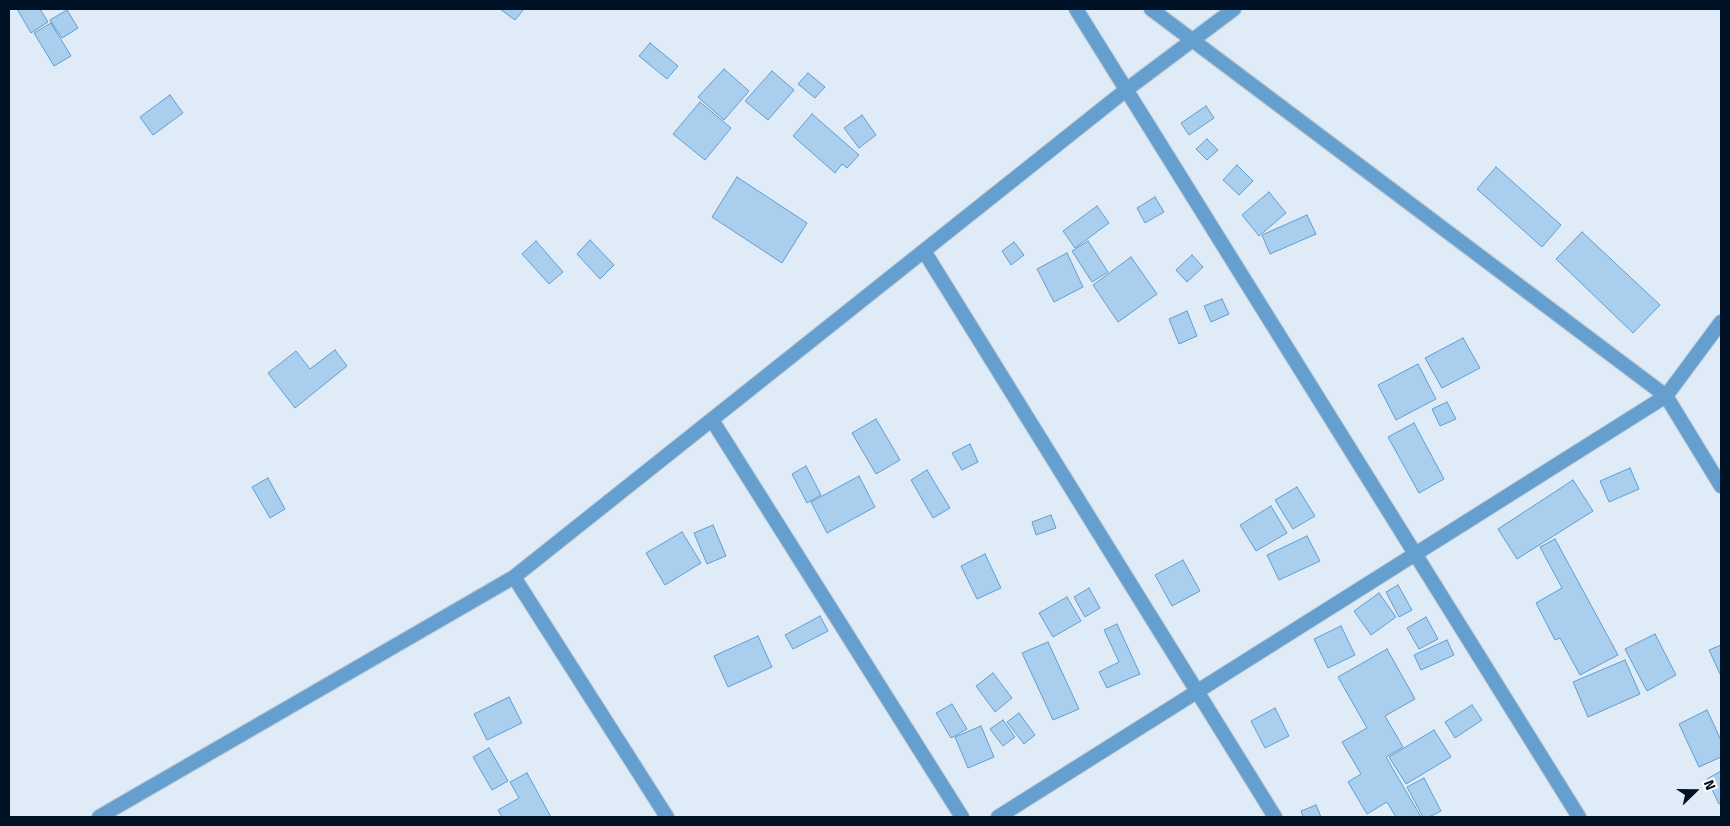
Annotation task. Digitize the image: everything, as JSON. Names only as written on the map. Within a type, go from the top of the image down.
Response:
[{"type":"street","points":[[1076,9],[1579,817]]},
{"type":"street","points":[[1151,9],[1666,396],[1721,486]]},
{"type":"street","points":[[99,817],[514,577],[1126,90],[1234,9]]},
{"type":"street","points":[[924,252],[1275,817]]},
{"type":"street","points":[[998,817],[1666,396],[1721,322]]},
{"type":"street","points":[[712,420],[962,817]]},
{"type":"street","points":[[514,577],[667,817]]},
{"type":"building","points":[[17,9],[40,9],[48,22],[31,33]]},
{"type":"building","points":[[500,9],[524,9],[515,20]]},
{"type":"building","points":[[67,10],[78,28],[62,38],[50,20]]},
{"type":"building","points":[[51,23],[71,56],[54,66],[34,33]]},
{"type":"building","points":[[650,43],[678,66],[667,79],[639,56]]},
{"type":"building","points":[[724,69],[749,91],[724,120],[698,97]]},
{"type":"building","points":[[772,71],[794,90],[768,120],[745,101]]},
{"type":"building","points":[[808,73],[825,87],[815,98],[798,84]]},
{"type":"building","points":[[170,95],[183,113],[153,135],[140,117]]},
{"type":"building","points":[[700,102],[731,128],[705,160],[673,134]]},
{"type":"building","points":[[1206,106],[1214,118],[1189,135],[1181,123]]},
{"type":"building","points":[[812,114],[859,155],[847,168],[842,164],[835,173],[793,136]]},
{"type":"building","points":[[862,115],[876,135],[859,148],[844,128]]},
{"type":"building","points":[[1207,139],[1218,150],[1207,160],[1196,149]]},
{"type":"building","points":[[1237,165],[1253,181],[1239,195],[1223,180]]},
{"type":"building","points":[[1496,167],[1561,225],[1542,247],[1477,189]]},
{"type":"building","points":[[737,177],[807,223],[782,263],[712,217]]},
{"type":"building","points":[[1269,192],[1286,213],[1259,236],[1242,215]]},
{"type":"building","points":[[1155,197],[1164,212],[1145,223],[1137,208]]},
{"type":"building","points":[[1097,206],[1109,223],[1075,248],[1063,231]]},
{"type":"building","points":[[1307,215],[1316,234],[1270,254],[1262,235]]},
{"type":"building","points":[[1582,232],[1660,305],[1633,333],[1556,259]]},
{"type":"building","points":[[590,240],[614,265],[600,279],[577,254]]},
{"type":"building","points":[[536,241],[563,272],[549,284],[522,254]]},
{"type":"building","points":[[1088,241],[1108,272],[1092,282],[1072,251]]},
{"type":"building","points":[[1014,242],[1024,255],[1011,265],[1002,251]]},
{"type":"building","points":[[1067,253],[1083,287],[1054,302],[1037,269]]},
{"type":"building","points":[[1192,255],[1203,267],[1187,282],[1176,270]]},
{"type":"building","points":[[1131,257],[1157,294],[1118,322],[1093,285]]},
{"type":"building","points":[[1222,299],[1229,314],[1211,322],[1204,306]]},
{"type":"building","points":[[1187,311],[1197,336],[1179,344],[1169,319]]},
{"type":"building","points":[[1463,338],[1480,368],[1442,388],[1425,358]]},
{"type":"building","points":[[335,350],[347,366],[295,408],[268,373],[296,351],[310,369]]},
{"type":"building","points":[[1418,364],[1436,399],[1396,420],[1378,385]]},
{"type":"building","points":[[1447,402],[1456,419],[1440,426],[1432,409]]},
{"type":"building","points":[[876,419],[900,460],[876,474],[852,433]]},
{"type":"building","points":[[1414,423],[1444,479],[1419,493],[1388,437]]},
{"type":"building","points":[[970,444],[978,462],[962,470],[952,453]]},
{"type":"building","points":[[806,466],[821,495],[807,503],[792,474]]},
{"type":"building","points":[[1630,468],[1639,489],[1609,502],[1600,481]]},
{"type":"building","points":[[927,470],[950,508],[933,518],[911,480]]},
{"type":"building","points":[[859,476],[875,507],[827,533],[811,502]]},
{"type":"building","points":[[268,478],[285,509],[270,518],[252,487]]},
{"type":"building","points":[[1573,480],[1593,511],[1517,559],[1498,529]]},
{"type":"building","points":[[1297,487],[1315,516],[1293,529],[1275,500]]},
{"type":"building","points":[[1271,506],[1287,533],[1256,551],[1240,525]]},
{"type":"building","points":[[1051,515],[1056,528],[1036,535],[1032,522]]},
{"type":"building","points":[[713,525],[726,556],[707,564],[694,533]]},
{"type":"building","points":[[682,532],[701,563],[665,585],[646,553]]},
{"type":"building","points":[[1307,536],[1320,561],[1279,580],[1267,555]]},
{"type":"building","points":[[1555,539],[1618,655],[1580,675],[1560,638],[1555,640],[1536,603],[1562,588],[1540,547]]},
{"type":"building","points":[[985,554],[1001,588],[977,599],[961,566]]},
{"type":"building","points":[[1183,560],[1200,591],[1172,606],[1155,575]]},
{"type":"building","points":[[1398,585],[1412,610],[1399,617],[1386,592]]},
{"type":"building","points":[[1089,588],[1100,608],[1085,617],[1074,597]]},
{"type":"building","points":[[1379,593],[1396,617],[1371,635],[1354,611]]},
{"type":"building","points":[[1067,597],[1081,621],[1053,637],[1039,613]]},
{"type":"building","points":[[820,616],[828,631],[793,649],[785,635]]},
{"type":"building","points":[[1426,617],[1438,639],[1419,649],[1407,628]]},
{"type":"building","points":[[1117,624],[1140,674],[1107,688],[1099,672],[1119,662],[1104,630]]},
{"type":"building","points":[[1341,626],[1355,655],[1328,668],[1314,639]]},
{"type":"building","points":[[1655,634],[1676,675],[1647,691],[1625,649]]},
{"type":"building","points":[[758,636],[772,667],[728,687],[714,656]]},
{"type":"building","points":[[1447,640],[1454,655],[1421,670],[1414,655]]},
{"type":"building","points":[[1048,642],[1079,709],[1053,720],[1022,653]]},
{"type":"building","points":[[1721,645],[1721,676],[1709,650]]},
{"type":"building","points":[[1387,649],[1415,699],[1385,716],[1403,747],[1386,757],[1421,817],[1396,817],[1387,802],[1367,814],[1348,782],[1361,774],[1342,742],[1367,728],[1338,677]]},
{"type":"building","points":[[1625,660],[1640,694],[1588,717],[1573,682]]},
{"type":"building","points":[[993,673],[1012,698],[995,712],[976,686]]},
{"type":"building","points":[[509,697],[522,723],[487,740],[474,714]]},
{"type":"building","points":[[952,704],[967,729],[951,738],[936,713]]},
{"type":"building","points":[[1472,705],[1482,720],[1455,738],[1445,722]]},
{"type":"building","points":[[1275,708],[1289,736],[1265,748],[1251,721]]},
{"type":"building","points":[[1707,710],[1721,740],[1721,757],[1699,767],[1679,724]]},
{"type":"building","points":[[1019,713],[1035,735],[1024,744],[1007,722]]},
{"type":"building","points":[[1003,720],[1015,737],[1003,746],[990,729]]},
{"type":"building","points":[[981,726],[994,757],[968,768],[955,737]]},
{"type":"building","points":[[1434,730],[1451,757],[1406,784],[1389,757]]},
{"type":"building","points":[[489,748],[508,781],[492,790],[473,757]]},
{"type":"building","points":[[1721,771],[1721,803],[1719,804],[1707,779]]},
{"type":"building","points":[[527,773],[551,817],[502,817],[498,810],[519,798],[510,782]]},
{"type":"building","points":[[1424,778],[1441,811],[1429,817],[1423,817],[1407,787]]},
{"type":"building","points":[[1316,805],[1321,817],[1303,817],[1301,811]]}]
